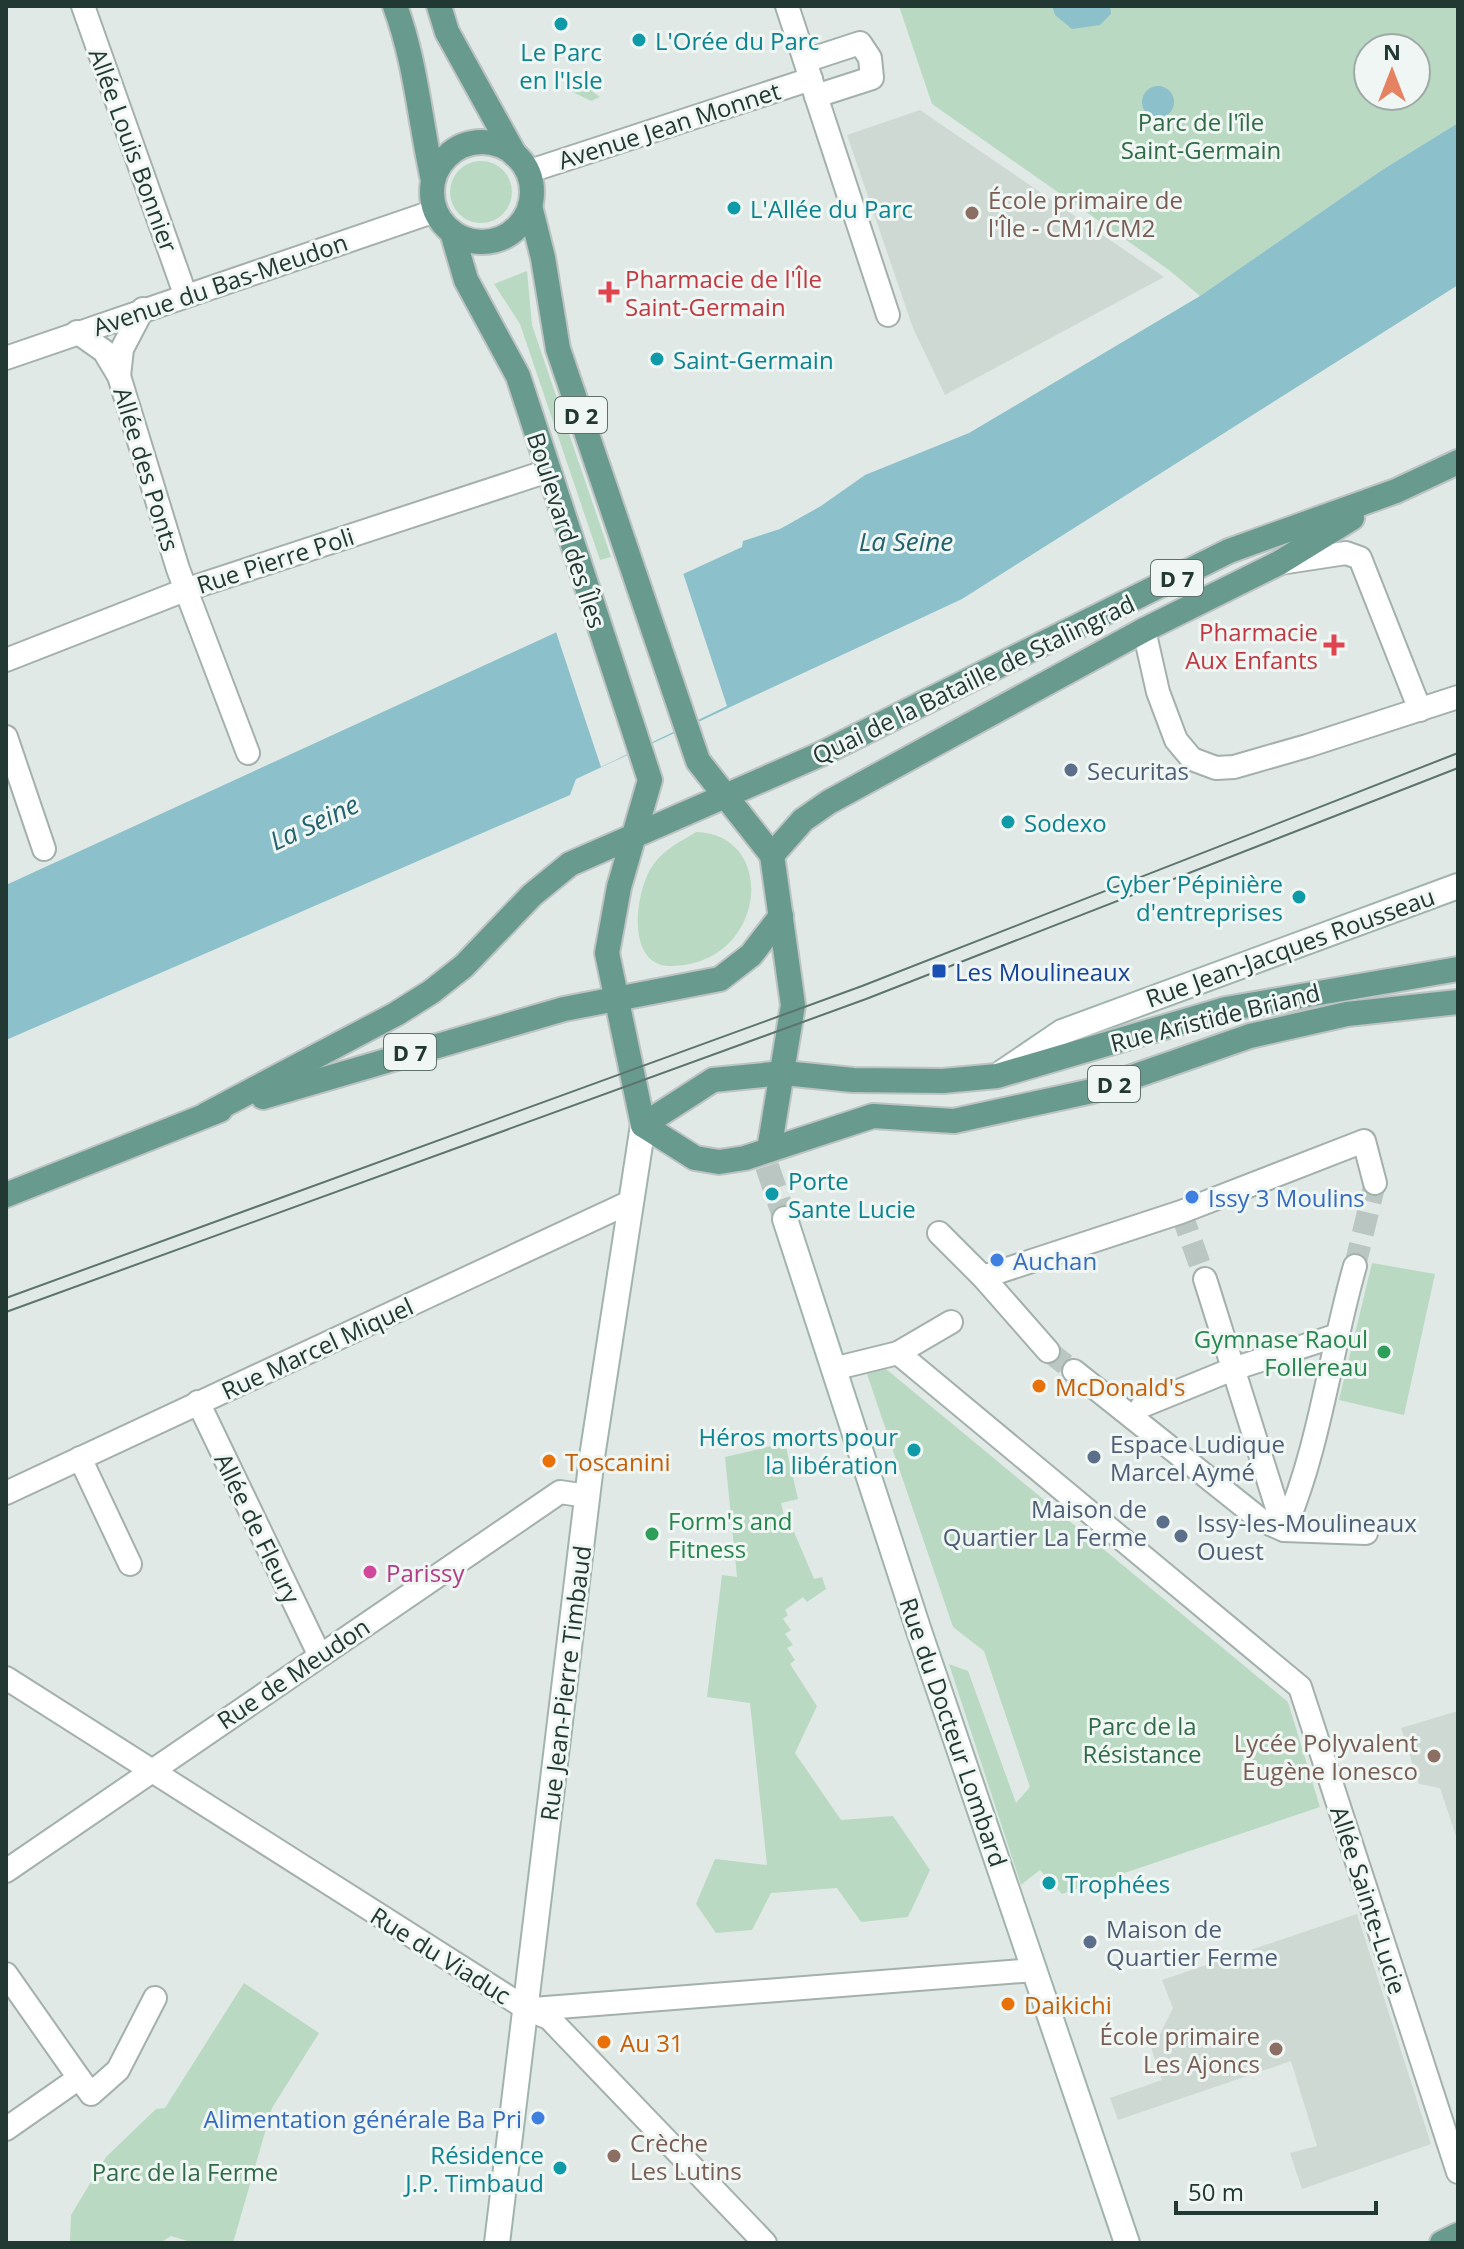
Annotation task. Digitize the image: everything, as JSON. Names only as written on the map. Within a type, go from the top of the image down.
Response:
[{"type":"main road","points":[[395,6],[408,41],[420,125],[433,180],[435,211],[452,232],[469,241],[498,239],[521,223],[530,206],[532,188],[447,32],[439,6]]},
{"type":"main road","points":[[433,180],[440,164],[452,152],[467,145],[500,146],[521,163]]},
{"type":"main road","name":"Boulevard des Îles","points":[[530,206],[543,258],[558,349],[698,761],[727,795]]},
{"type":"main road","name":"Boulevard des Îles","points":[[452,232],[466,280],[518,376],[586,592],[650,780],[635,836]]},
{"type":"main road","name":"Quai de la Bataille de Stalingrad","points":[[727,795],[979,678],[1229,551],[1396,491],[1458,462]]},
{"type":"main road","name":"Quai de la Bataille de Stalingrad","points":[[772,855],[803,820],[829,802],[1144,630],[1279,563],[1396,491]]},
{"type":"main road","points":[[207,1114],[431,992],[464,966],[555,875],[727,795],[772,855],[793,1005],[768,1158]]},
{"type":"main road","points":[[635,836],[619,887],[608,944],[616,1000],[643,1125]]},
{"type":"main road","name":"Rue Jean-Jacques Rousseau","points":[[997,1076],[1062,1032],[1458,886]]},
{"type":"main road","points":[[616,1000],[720,979],[751,955],[781,916]]},
{"type":"main road","name":"Rue Aristide Briand","points":[[1458,969],[1226,1009],[997,1076],[943,1081],[853,1080],[784,1073],[713,1080],[643,1125],[695,1158],[719,1162],[768,1158],[873,1116],[954,1121],[1092,1091],[1250,1036],[1347,1014],[1458,1002]]},
{"type":"main road","name":"D 7","points":[[6,1195],[207,1114],[540,1015],[616,1000]]},
{"type":"main road","name":"Rue Jean-Pierre Timbaud","points":[[497,2243],[587,1496],[628,1203],[643,1125]]},
{"type":"main road","name":"Rue du Docteur Lombard","points":[[785,1219],[1127,2243]]},
{"type":"main road","points":[[1442,2243],[1458,2235]]},
{"type":"street","name":"Allée Louis Bonnier","points":[[83,6],[185,294]]},
{"type":"street","points":[[787,6],[888,315]]},
{"type":"street","name":"Avenue Jean Monnet","points":[[521,163],[811,78]]},
{"type":"street","name":"Avenue du Bas-Meudon","points":[[6,358],[185,294],[435,211]]},
{"type":"street","points":[[119,376],[122,349],[143,309]]},
{"type":"street","name":"Allée des Ponts","points":[[77,332],[104,351],[119,376],[185,590],[248,753]]},
{"type":"street","name":"Rue Pierre Poli","points":[[6,660],[185,590],[548,471]]},
{"type":"street","points":[[1279,563],[1346,553],[1360,558],[1420,710]]},
{"type":"street","points":[[1144,630],[1158,692],[1176,740],[1192,759],[1216,768],[1234,767],[1307,746],[1458,697]]},
{"type":"street","points":[[6,737],[44,849]]},
{"type":"street","points":[[983,1277],[1181,1212],[1364,1141],[1375,1183]]},
{"type":"street","name":"Rue Marcel Miquel","points":[[6,1493],[628,1203]]},
{"type":"street","points":[[939,1233],[983,1277],[1048,1351]]},
{"type":"street","points":[[1284,1530],[1303,1486],[1335,1336],[1355,1266]]},
{"type":"street","points":[[1205,1279],[1284,1530]]},
{"type":"street","points":[[833,1369],[898,1353],[951,1322]]},
{"type":"street","points":[[1107,1401],[1142,1406],[1233,1369],[1335,1336]]},
{"type":"street","name":"Allée Sainte-Lucie","points":[[898,1353],[1300,1687],[1458,2172]]},
{"type":"street","points":[[1074,1371],[1107,1401],[1261,1520],[1284,1530],[1366,1533]]},
{"type":"street","name":"Allée de Fleury","points":[[198,1402],[319,1654]]},
{"type":"street","points":[[1142,1406],[1152,1434]]},
{"type":"street","points":[[80,1458],[130,1564]]},
{"type":"street","name":"Rue de Meudon","points":[[6,1871],[560,1492],[587,1496]]},
{"type":"street","name":"Rue du Viaduc","points":[[6,1678],[527,2009],[1035,1970]]},
{"type":"street","points":[[6,1974],[91,2094],[118,2070],[155,1998]]},
{"type":"street","points":[[527,2009],[549,2018],[765,2243]]},
{"type":"street","points":[[6,2129],[79,2078]]},
{"type":"shaded area","name":"École primaire de l'Île - CM1/CM2","points":[[920,110],[1164,277],[945,395],[913,328],[847,135]]},
{"type":"shaded area","name":"Lycée Polyvalent Eugène Ionesco","points":[[1458,1711],[1458,1842],[1440,1788],[1419,1784],[1401,1728]]},
{"type":"shaded area","name":"École primaire Les Ajoncs","points":[[1357,1914],[1431,2144],[1302,2189],[1290,2153],[1317,2146],[1291,2061],[1118,2120],[1110,2098],[1162,2080],[1148,2038],[1160,2034],[1173,2008],[1162,1980]]},
{"type":"green space","name":"Parc de l'île Saint-Germain","points":[[899,6],[1458,6],[1458,123],[1382,170],[1200,296],[1169,270],[932,104]]},
{"type":"green space","points":[[576,74],[590,81],[594,93],[600,97],[591,101],[565,88]]},
{"type":"green space","points":[[475,161],[487,161],[503,170],[510,180],[510,204],[503,214],[487,223],[475,223],[455,209],[450,198],[450,186],[464,166]]},
{"type":"green space","points":[[527,271],[532,325],[611,557],[600,560],[520,324],[494,284]]},
{"type":"green space","points":[[696,832],[723,838],[741,854],[750,875],[750,900],[743,924],[727,945],[702,960],[670,966],[656,963],[646,954],[640,941],[638,925],[642,891],[657,859]]},
{"type":"green space","name":"Gymnase Raoul Follereau","points":[[1372,1263],[1435,1274],[1404,1415],[1339,1400]]},
{"type":"green space","name":"Parc de la Résistance","points":[[886,1369],[1288,1702],[1320,1807],[1062,1894],[1040,1870],[1021,1885],[949,1664],[968,1671],[1016,1803],[1030,1787],[984,1651],[953,1627],[867,1374]]},
{"type":"green space","points":[[785,1443],[798,1499],[781,1503],[788,1533],[794,1532],[814,1579],[822,1577],[826,1589],[807,1602],[803,1597],[785,1610],[788,1615],[783,1619],[791,1630],[785,1634],[793,1645],[787,1648],[795,1660],[790,1664],[817,1706],[795,1753],[841,1820],[893,1816],[930,1870],[908,1917],[861,1922],[837,1888],[771,1893],[752,1930],[716,1933],[696,1904],[715,1859],[767,1865],[750,1703],[707,1697],[722,1575],[737,1577],[725,1457]]},
{"type":"green space","name":"Parc de la Ferme","points":[[244,1983],[319,2033],[272,2108],[233,2243],[194,2243],[171,2236],[160,2243],[70,2243],[71,2215],[106,2157],[156,2109],[165,2108]]},
{"type":"water","points":[[1052,6],[1110,6],[1111,14],[1100,25],[1072,29],[1055,15]]},
{"type":"water","points":[[1158,86],[1169,91],[1174,102],[1169,113],[1158,118],[1147,113],[1142,102],[1147,91]]},
{"type":"water","name":"La Seine","points":[[1458,123],[1458,285],[962,599],[576,779],[570,795],[6,1040],[6,885],[742,547],[743,541],[780,529],[821,506],[865,475],[969,433],[1200,296],[1382,170]]},
{"type":"pier","points":[[683,573],[727,706],[601,767],[556,632]]},
{"type":"tunnel","points":[[767,1166],[785,1219]]},
{"type":"tunnel","points":[[1355,1266],[1375,1183]]},
{"type":"tunnel","points":[[1181,1212],[1205,1279]]},
{"type":"tunnel","points":[[1048,1351],[1074,1371]]},
{"type":"tram line","points":[[6,1298],[862,986],[1458,753]]},
{"type":"tram line","points":[[6,1312],[866,999],[1458,768]]},
{"type":"place","name":"Le Parc en l'Isle","points":[[561,24]]},
{"type":"place","name":"L'Orée du Parc","points":[[639,40]]},
{"type":"place","name":"L'Allée du Parc","points":[[734,208]]},
{"type":"place","name":"École primaire de l'Île - CM1/CM2","points":[[972,213]]},
{"type":"place","name":"Pharmacie de l'Île Saint-Germain","points":[[609,292]]},
{"type":"place","name":"Saint-Germain","points":[[657,359]]},
{"type":"place","name":"Pharmacie Aux Enfants","points":[[1334,645]]},
{"type":"place","name":"Securitas","points":[[1071,770]]},
{"type":"place","name":"Sodexo","points":[[1008,822]]},
{"type":"place","name":"Cyber Pépinière d'entreprises","points":[[1299,897]]},
{"type":"place","name":"Les Moulineaux","points":[[939,971]]},
{"type":"place","name":"Porte Sante Lucie","points":[[772,1194]]},
{"type":"place","name":"Issy 3 Moulins","points":[[1192,1197]]},
{"type":"place","name":"Auchan","points":[[997,1260]]},
{"type":"place","name":"Gymnase Raoul Follereau","points":[[1384,1352]]},
{"type":"place","name":"McDonald's","points":[[1039,1386]]},
{"type":"place","name":"Héros morts pour la libération","points":[[914,1450]]},
{"type":"place","name":"Espace Ludique Marcel Aymé","points":[[1094,1457]]},
{"type":"place","name":"Toscanini","points":[[549,1461]]},
{"type":"place","name":"Maison de Quartier La Ferme","points":[[1163,1522]]},
{"type":"place","name":"Form's and Fitness","points":[[652,1534]]},
{"type":"place","name":"Issy-les-Moulineaux Ouest","points":[[1181,1536]]},
{"type":"place","name":"Parissy","points":[[370,1572]]},
{"type":"place","name":"Lycée Polyvalent Eugène Ionesco","points":[[1434,1756]]},
{"type":"place","name":"Trophées","points":[[1049,1883]]},
{"type":"place","name":"Maison de Quartier Ferme","points":[[1090,1942]]},
{"type":"place","name":"Daikichi","points":[[1008,2004]]},
{"type":"place","name":"Au 31","points":[[604,2042]]},
{"type":"place","name":"École primaire Les Ajoncs","points":[[1276,2049]]},
{"type":"place","name":"Alimentation générale Ba Pri","points":[[538,2118]]},
{"type":"place","name":"Crèche Les Lutins","points":[[614,2156]]},
{"type":"place","name":"Résidence J.P. Timbaud","points":[[560,2168]]}]
